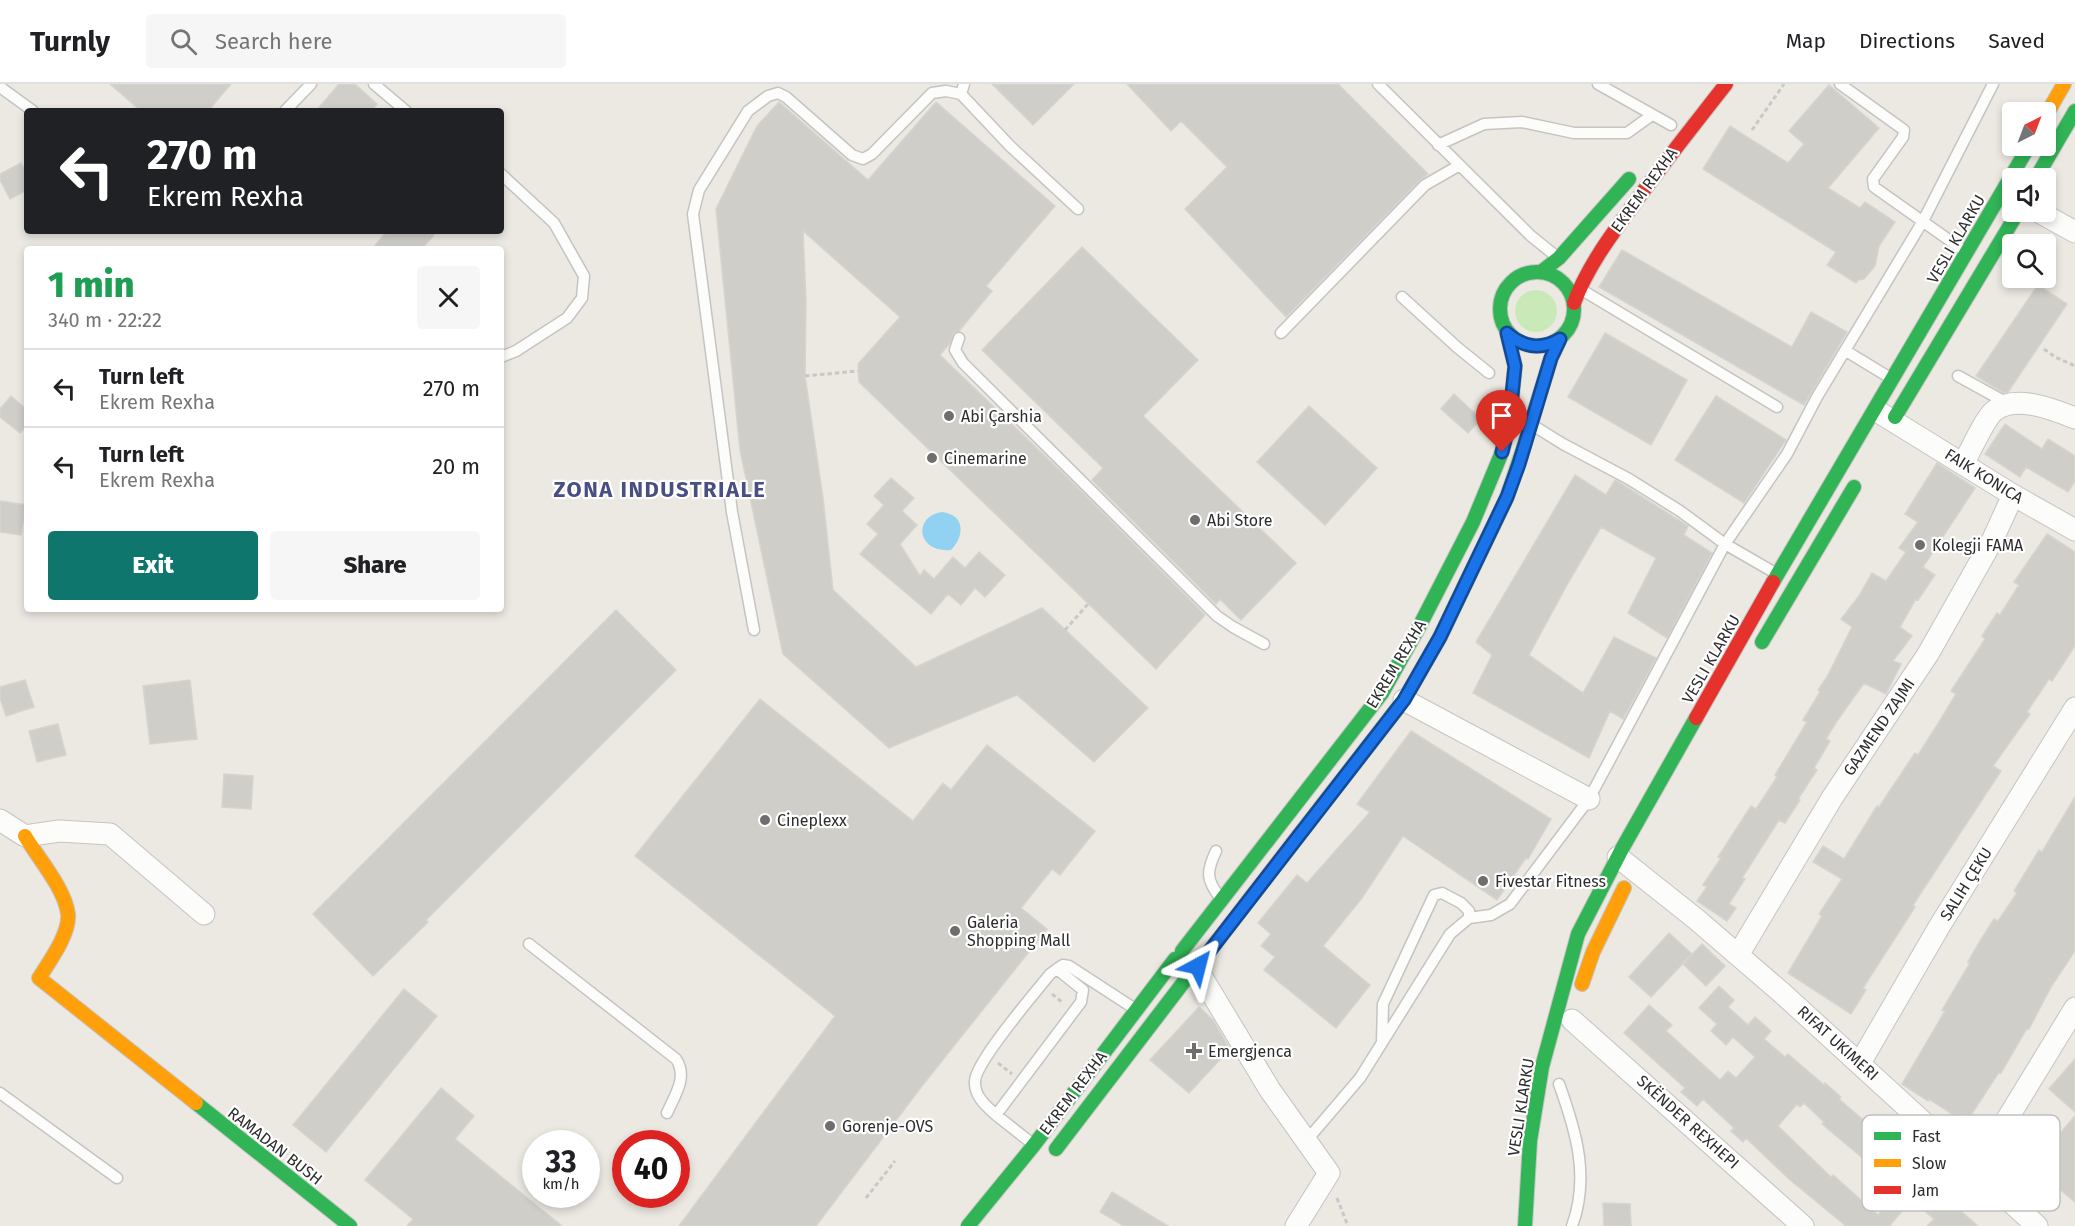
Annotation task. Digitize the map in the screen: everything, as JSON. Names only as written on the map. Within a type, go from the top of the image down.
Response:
[{"type":"street","name":"EKREM REXHA","points":[[1051,1156],[1404,700],[1440,637],[1491,533],[1519,464],[1551,358],[1560,339],[1572,323],[1574,303],[1579,288],[1610,237],[1659,169],[1726,84]]},
{"type":"street","points":[[2054,102],[2064,84]]},
{"type":"street","points":[[2043,168],[2075,111]]},
{"type":"street","name":"VESLI KLARKU","points":[[1885,421],[1893,380],[2023,156]]},
{"type":"street","name":"EKREM REXHA","points":[[969,1226],[1382,693],[1473,522],[1502,452],[1509,424],[1515,366],[1507,333],[1501,322],[1499,309],[1501,297],[1516,277],[1541,272],[1558,258],[1596,219],[1635,172]]},
{"type":"street","points":[[2056,221],[2075,232]]},
{"type":"street","name":"VESLI KLARKU","points":[[1573,1018],[1593,952],[1630,861],[1777,574],[1885,421],[2012,222]]},
{"type":"street","points":[[1541,272],[1552,275],[1562,282],[1570,292],[1574,303]]},
{"type":"street","points":[[1507,333],[1516,341],[1527,346],[1550,345],[1560,339]]},
{"type":"street","points":[[1963,464],[1992,412],[2008,403],[2054,410],[2075,418]]},
{"type":"street","name":"FAIK KONICA","points":[[1885,421],[2075,530]]},
{"type":"street","points":[[1757,651],[1860,477]]},
{"type":"street","name":"GAZMEND ZAJMI","points":[[1738,955],[1832,798],[1928,654],[1992,541],[2013,495]]},
{"type":"street","points":[[1404,700],[1589,799]]},
{"type":"street","name":"SALIH ÇEKU","points":[[1860,1063],[1939,927],[2075,708]]},
{"type":"street","points":[[0,820],[24,836],[59,831],[110,834],[204,914]]},
{"type":"street","name":"RAMADAN BUSH","points":[[24,836],[63,897],[68,916],[65,932],[54,957],[39,978],[350,1226]]},
{"type":"street","name":"VESLI KLARKU","points":[[1525,1226],[1530,1141],[1542,1067],[1578,934],[1630,861]]},
{"type":"street","name":"RIFAT UKIMERI","points":[[1630,861],[1916,1115]]},
{"type":"street","points":[[1195,970],[1179,971],[1179,955],[1187,950],[1194,952],[1198,958],[1195,970],[1270,1090],[1329,1173],[1296,1226]]},
{"type":"street","points":[[2014,1115],[2069,1034],[2075,1008]]},
{"type":"street","name":"SKËNDER REXHEPI","points":[[1573,1018],[1803,1226]]},
{"type":"street","name":"VESLI KLARKU","points":[[1554,1116],[1560,1077]]},
{"type":"street","name":"RIFAT UKIMERI","points":[[2021,1211],[2037,1226]]},
{"type":"lane","points":[[288,108],[311,84]]},
{"type":"lane","points":[[374,84],[402,108]]},
{"type":"lane","points":[[1378,84],[1458,166],[1531,236],[1558,258]]},
{"type":"lane","points":[[1598,84],[1671,126]]},
{"type":"lane","points":[[1840,84],[1904,130],[1903,137],[1874,179],[1874,187],[1967,253]]},
{"type":"lane","points":[[1307,1140],[1360,1078],[1450,934],[1469,918],[1491,915],[1510,904],[1589,799],[1725,544],[1787,454],[1817,397],[1923,221],[1993,84]]},
{"type":"lane","points":[[0,87],[29,108]]},
{"type":"lane","points":[[754,630],[732,512],[693,214],[699,190],[748,111],[768,96],[777,93],[786,97],[852,155],[863,159],[872,154],[932,93],[962,89],[1010,146],[1078,209]]},
{"type":"lane","points":[[1438,145],[1484,124],[1522,122],[1574,133],[1627,133],[1652,115]]},
{"type":"lane","points":[[1281,333],[1425,185],[1458,166]]},
{"type":"lane","points":[[504,177],[554,223],[584,276],[582,298],[567,318],[516,351],[504,356]]},
{"type":"lane","points":[[1579,288],[1777,407]]},
{"type":"lane","points":[[1402,297],[1489,373]]},
{"type":"lane","points":[[959,338],[955,350],[963,363],[1217,616],[1264,644]]},
{"type":"lane","points":[[1846,351],[1893,380]]},
{"type":"lane","points":[[1958,376],[2008,403]]},
{"type":"lane","points":[[1531,424],[1629,479],[1725,544],[1777,574]]},
{"type":"lane","points":[[1216,851],[1209,866],[1209,877],[1211,886],[1221,899]]},
{"type":"lane","points":[[1382,1043],[1383,1004],[1434,895],[1442,893],[1461,903],[1469,911],[1469,918]]},
{"type":"lane","points":[[529,944],[676,1059],[681,1068],[681,1078],[667,1113]]},
{"type":"lane","points":[[1034,1145],[996,1115],[977,1094],[975,1079],[987,1054],[1050,974],[1063,965],[1069,966],[1136,1010]]},
{"type":"lane","points":[[996,1115],[1081,1002],[1083,990],[1057,969]]},
{"type":"lane","points":[[1560,1077],[1579,1151],[1581,1182],[1578,1208],[1572,1226]]},
{"type":"lane","points":[[0,1093],[117,1178]]},
{"type":"path","points":[[1752,130],[1784,84]]},
{"type":"path","points":[[2044,349],[2075,366]]},
{"type":"path","points":[[805,376],[858,371]]},
{"type":"path","points":[[1065,630],[1088,604]]},
{"type":"path","points":[[987,1054],[1022,1081]]},
{"type":"path","points":[[866,1198],[895,1161]]},
{"type":"path","points":[[1329,1173],[1348,1226]]},
{"type":"green space","points":[[1536,290],[1551,296],[1557,311],[1551,326],[1536,332],[1521,326],[1515,311],[1521,296]]},
{"type":"water","points":[[942,512],[950,514],[959,521],[959,538],[951,550],[931,546],[922,534],[926,520]]},
{"type":"building","points":[[110,84],[231,84],[211,108],[138,108]]},
{"type":"building","points":[[339,84],[355,84],[377,104],[374,108],[319,108]]},
{"type":"building","points":[[992,84],[1074,84],[1033,125]]},
{"type":"building","points":[[1127,84],[1338,84],[1428,174],[1286,317],[1185,209],[1227,167],[1181,121],[1171,131]]},
{"type":"building","points":[[1829,85],[1879,128],[1828,188],[1860,208],[1865,202],[1895,222],[1879,246],[1875,266],[1864,279],[1856,283],[1827,265],[1836,252],[1703,169],[1730,126],[1788,163],[1804,144],[1789,131]]},
{"type":"building","name":"Abi Çarshia","points":[[779,102],[868,180],[936,102],[1055,206],[986,286],[992,291],[959,331],[954,333],[950,343],[940,355],[1205,615],[1156,669],[859,382],[858,364],[900,317],[803,231],[806,300],[805,376],[823,498],[833,590],[916,667],[1042,608],[1148,708],[1094,762],[1017,695],[889,748],[783,654],[740,450],[716,209],[757,126]]},
{"type":"building","points":[[21,163],[24,168],[24,192],[10,199],[0,180],[0,174]]},
{"type":"building","points":[[384,234],[434,234],[424,246],[374,246]]},
{"type":"building","points":[[1082,247],[1198,360],[1143,416],[1296,563],[1241,620],[1220,599],[1216,604],[1092,480],[1103,468],[982,350]]},
{"type":"building","points":[[1622,250],[1792,347],[1811,312],[1847,332],[1804,405],[1599,287]]},
{"type":"building","points":[[2036,288],[2043,288],[2067,304],[2008,392],[2004,393],[1976,376]]},
{"type":"building","points":[[1605,333],[1687,380],[1651,445],[1568,397]]},
{"type":"building","points":[[1454,394],[1481,419],[1468,433],[1441,409]]},
{"type":"building","points":[[11,396],[24,407],[24,428],[20,433],[0,417],[0,409]]},
{"type":"building","points":[[1716,396],[1786,440],[1744,503],[1675,460]]},
{"type":"building","points":[[1309,406],[1377,468],[1325,525],[1257,462]]},
{"type":"building","points":[[2005,424],[2042,449],[2048,439],[2075,456],[2075,481],[2068,492],[2026,467],[2020,477],[1985,454]]},
{"type":"building","points":[[1937,463],[1975,488],[1923,567],[1935,575],[1918,600],[1916,599],[1900,627],[1912,636],[1893,661],[1901,664],[1886,694],[1864,683],[1837,721],[1826,739],[1830,741],[1814,768],[1817,770],[1798,799],[1800,800],[1785,823],[1779,820],[1742,878],[1745,879],[1729,904],[1736,908],[1727,921],[1697,901],[1707,887],[1703,885],[1751,806],[1756,809],[1777,777],[1775,775],[1807,722],[1803,720],[1820,692],[1818,690],[1852,627],[1841,619],[1859,596],[1872,573],[1886,581],[1906,552],[1899,548],[1918,522],[1905,514]]},
{"type":"building","points":[[1575,475],[1606,495],[1615,480],[1688,526],[1684,535],[1712,553],[1667,638],[1628,613],[1656,558],[1601,527],[1529,655],[1583,693],[1614,637],[1656,658],[1623,719],[1610,711],[1589,758],[1473,693],[1492,655],[1476,642]]},
{"type":"building","points":[[891,478],[914,498],[902,511],[917,525],[900,544],[920,576],[924,570],[934,579],[953,557],[965,568],[979,552],[1005,575],[985,597],[975,588],[961,605],[948,594],[931,614],[860,554],[878,534],[867,524],[884,505],[874,496]]},
{"type":"building","points":[[0,501],[24,505],[21,535],[0,532]]},
{"type":"building","points":[[2047,534],[2075,552],[2075,646],[2052,681],[2049,679],[2027,712],[2030,714],[1993,766],[2001,771],[1913,905],[1915,907],[1863,988],[1866,990],[1851,1014],[1788,973],[1822,916],[1819,914],[1842,879],[1813,862],[1823,846],[1844,859],[1877,806],[1879,807],[1915,753],[1918,755],[1939,722],[1956,694],[1951,691],[1985,639],[1982,636],[1997,613],[2000,615],[2019,585],[2014,582]]},
{"type":"building","points":[[616,610],[676,670],[373,976],[313,914]]},
{"type":"building","points":[[25,680],[34,707],[6,716],[0,698],[0,687]]},
{"type":"building","points":[[190,680],[197,739],[150,744],[143,686]]},
{"type":"building","points":[[760,699],[913,821],[943,783],[951,790],[987,745],[1095,831],[1060,875],[1052,869],[1021,908],[1047,929],[922,1086],[816,1226],[679,1226],[835,1016],[635,856]]},
{"type":"building","points":[[58,724],[66,755],[37,762],[29,731]]},
{"type":"building","points":[[1411,731],[1551,819],[1528,859],[1526,858],[1497,900],[1403,836],[1362,898],[1323,946],[1370,985],[1336,1028],[1264,970],[1275,957],[1261,946],[1271,934],[1258,923],[1297,875],[1307,883],[1370,812],[1357,804]]},
{"type":"building","points":[[224,774],[253,776],[251,809],[222,807]]},
{"type":"building","points":[[2075,797],[2075,951],[2051,987],[2029,1029],[2027,1028],[2001,1073],[1999,1072],[1971,1115],[1954,1115],[1902,1084],[1945,1011],[1942,1010],[1970,963],[1968,962],[1980,941],[1994,919],[1998,921],[2017,893],[2014,891],[2039,850],[2042,852]]},
{"type":"building","points":[[1669,933],[1692,954],[1651,997],[1629,977]]},
{"type":"building","points":[[1702,944],[1725,966],[1706,986],[1683,964]]},
{"type":"building","points":[[1719,986],[1734,1000],[1728,1007],[1748,1025],[1755,1017],[1771,1031],[1764,1039],[1785,1057],[1788,1054],[1824,1085],[1825,1083],[1862,1119],[1862,1158],[1822,1124],[1824,1122],[1804,1103],[1800,1107],[1797,1104],[1778,1126],[1831,1177],[1833,1175],[1862,1201],[1862,1211],[1874,1211],[1878,1215],[1881,1211],[1902,1211],[1890,1225],[1892,1226],[1846,1226],[1789,1179],[1746,1138],[1743,1142],[1731,1131],[1734,1128],[1703,1099],[1697,1106],[1681,1092],[1685,1088],[1624,1033],[1649,1005],[1672,1025],[1666,1031],[1720,1080],[1728,1071],[1736,1078],[1755,1057],[1733,1037],[1726,1045],[1711,1031],[1717,1024],[1699,1008]]},
{"type":"building","points":[[404,989],[437,1016],[326,1152],[293,1125]]},
{"type":"building","points":[[1199,1007],[1213,1020],[1230,1049],[1189,1093],[1150,1060]]},
{"type":"building","points":[[2075,1059],[2075,1112],[2049,1089]]},
{"type":"building","points":[[441,1088],[474,1116],[455,1139],[522,1193],[522,1208],[540,1208],[562,1226],[407,1226],[413,1219],[365,1180]]},
{"type":"building","points":[[2075,1116],[2075,1202],[2060,1190],[2060,1133]]},
{"type":"building","points":[[1112,1192],[1168,1226],[1124,1226],[1100,1212]]},
{"type":"building","points":[[1603,1203],[1630,1204],[1631,1226],[1604,1226]]},
{"type":"building","points":[[1925,1211],[1961,1211],[1978,1226],[1927,1226],[1934,1219]]},
{"type":"traffic: fast","points":[[2042,168],[2075,111]]},
{"type":"traffic: fast","points":[[1773,582],[2023,156]]},
{"type":"traffic: fast","points":[[1541,272],[1559,258],[1629,179]]},
{"type":"traffic: fast","points":[[1895,417],[2012,222]]},
{"type":"traffic: fast","points":[[1530,272],[1544,272],[1558,278],[1568,288],[1574,302],[1574,309],[1572,323],[1558,340],[1544,346],[1530,346],[1516,340],[1506,330],[1500,316],[1500,302],[1506,288],[1516,278],[1530,272]]},
{"type":"traffic: fast","points":[[1182,951],[1382,693],[1473,522],[1502,452],[1509,426]]},
{"type":"traffic: fast","points":[[1299,835],[1404,700],[1440,637],[1507,497],[1524,446]]},
{"type":"traffic: fast","points":[[1762,642],[1854,487]]},
{"type":"traffic: fast","points":[[1525,1226],[1530,1141],[1542,1067],[1578,934],[1623,847],[1696,718]]},
{"type":"traffic: fast","points":[[968,1226],[1034,1145],[1175,959]]},
{"type":"traffic: fast","points":[[1056,1149],[1186,979]]},
{"type":"traffic: fast","points":[[196,1103],[350,1226]]},
{"type":"traffic: slow","points":[[2054,102],[2064,84]]},
{"type":"traffic: slow","points":[[1507,333],[1515,366],[1509,426]]},
{"type":"traffic: slow","points":[[1524,446],[1551,358],[1560,339]]},
{"type":"traffic: slow","points":[[25,836],[57,884],[68,914],[68,922],[62,939],[39,978],[196,1103]]},
{"type":"traffic: slow","points":[[1582,984],[1593,952],[1624,888]]},
{"type":"traffic: jam","points":[[1574,303],[1592,265],[1615,231],[1726,84]]},
{"type":"traffic: jam","points":[[1696,718],[1773,582]]},
{"type":"traffic: jam","points":[[1198,966],[1299,835]]},
{"type":"place","name":"Abi Çarshia","points":[[949,416]]},
{"type":"place","name":"Cinemarine","points":[[932,458]]},
{"type":"place","name":"Abi Store","points":[[1195,520]]},
{"type":"place","name":"Kolegji FAMA","points":[[1920,545]]},
{"type":"place","name":"Cineplexx","points":[[765,820]]},
{"type":"place","name":"Fivestar Fitness","points":[[1483,881]]},
{"type":"place","name":"Galeria Shopping Mall","points":[[955,931]]},
{"type":"place","name":"Emergjenca","points":[[1194,1051]]},
{"type":"place","name":"Gorenje-OVS","points":[[830,1126]]},
{"type":"district","name":"ZONA INDUSTRIALE","points":[[660,489]]},
{"type":"route","points":[[1198,966],[1404,700],[1440,637],[1507,497],[1551,358],[1560,339],[1550,345],[1527,346],[1516,341],[1507,333],[1515,366],[1514,390],[1502,452]]}]
